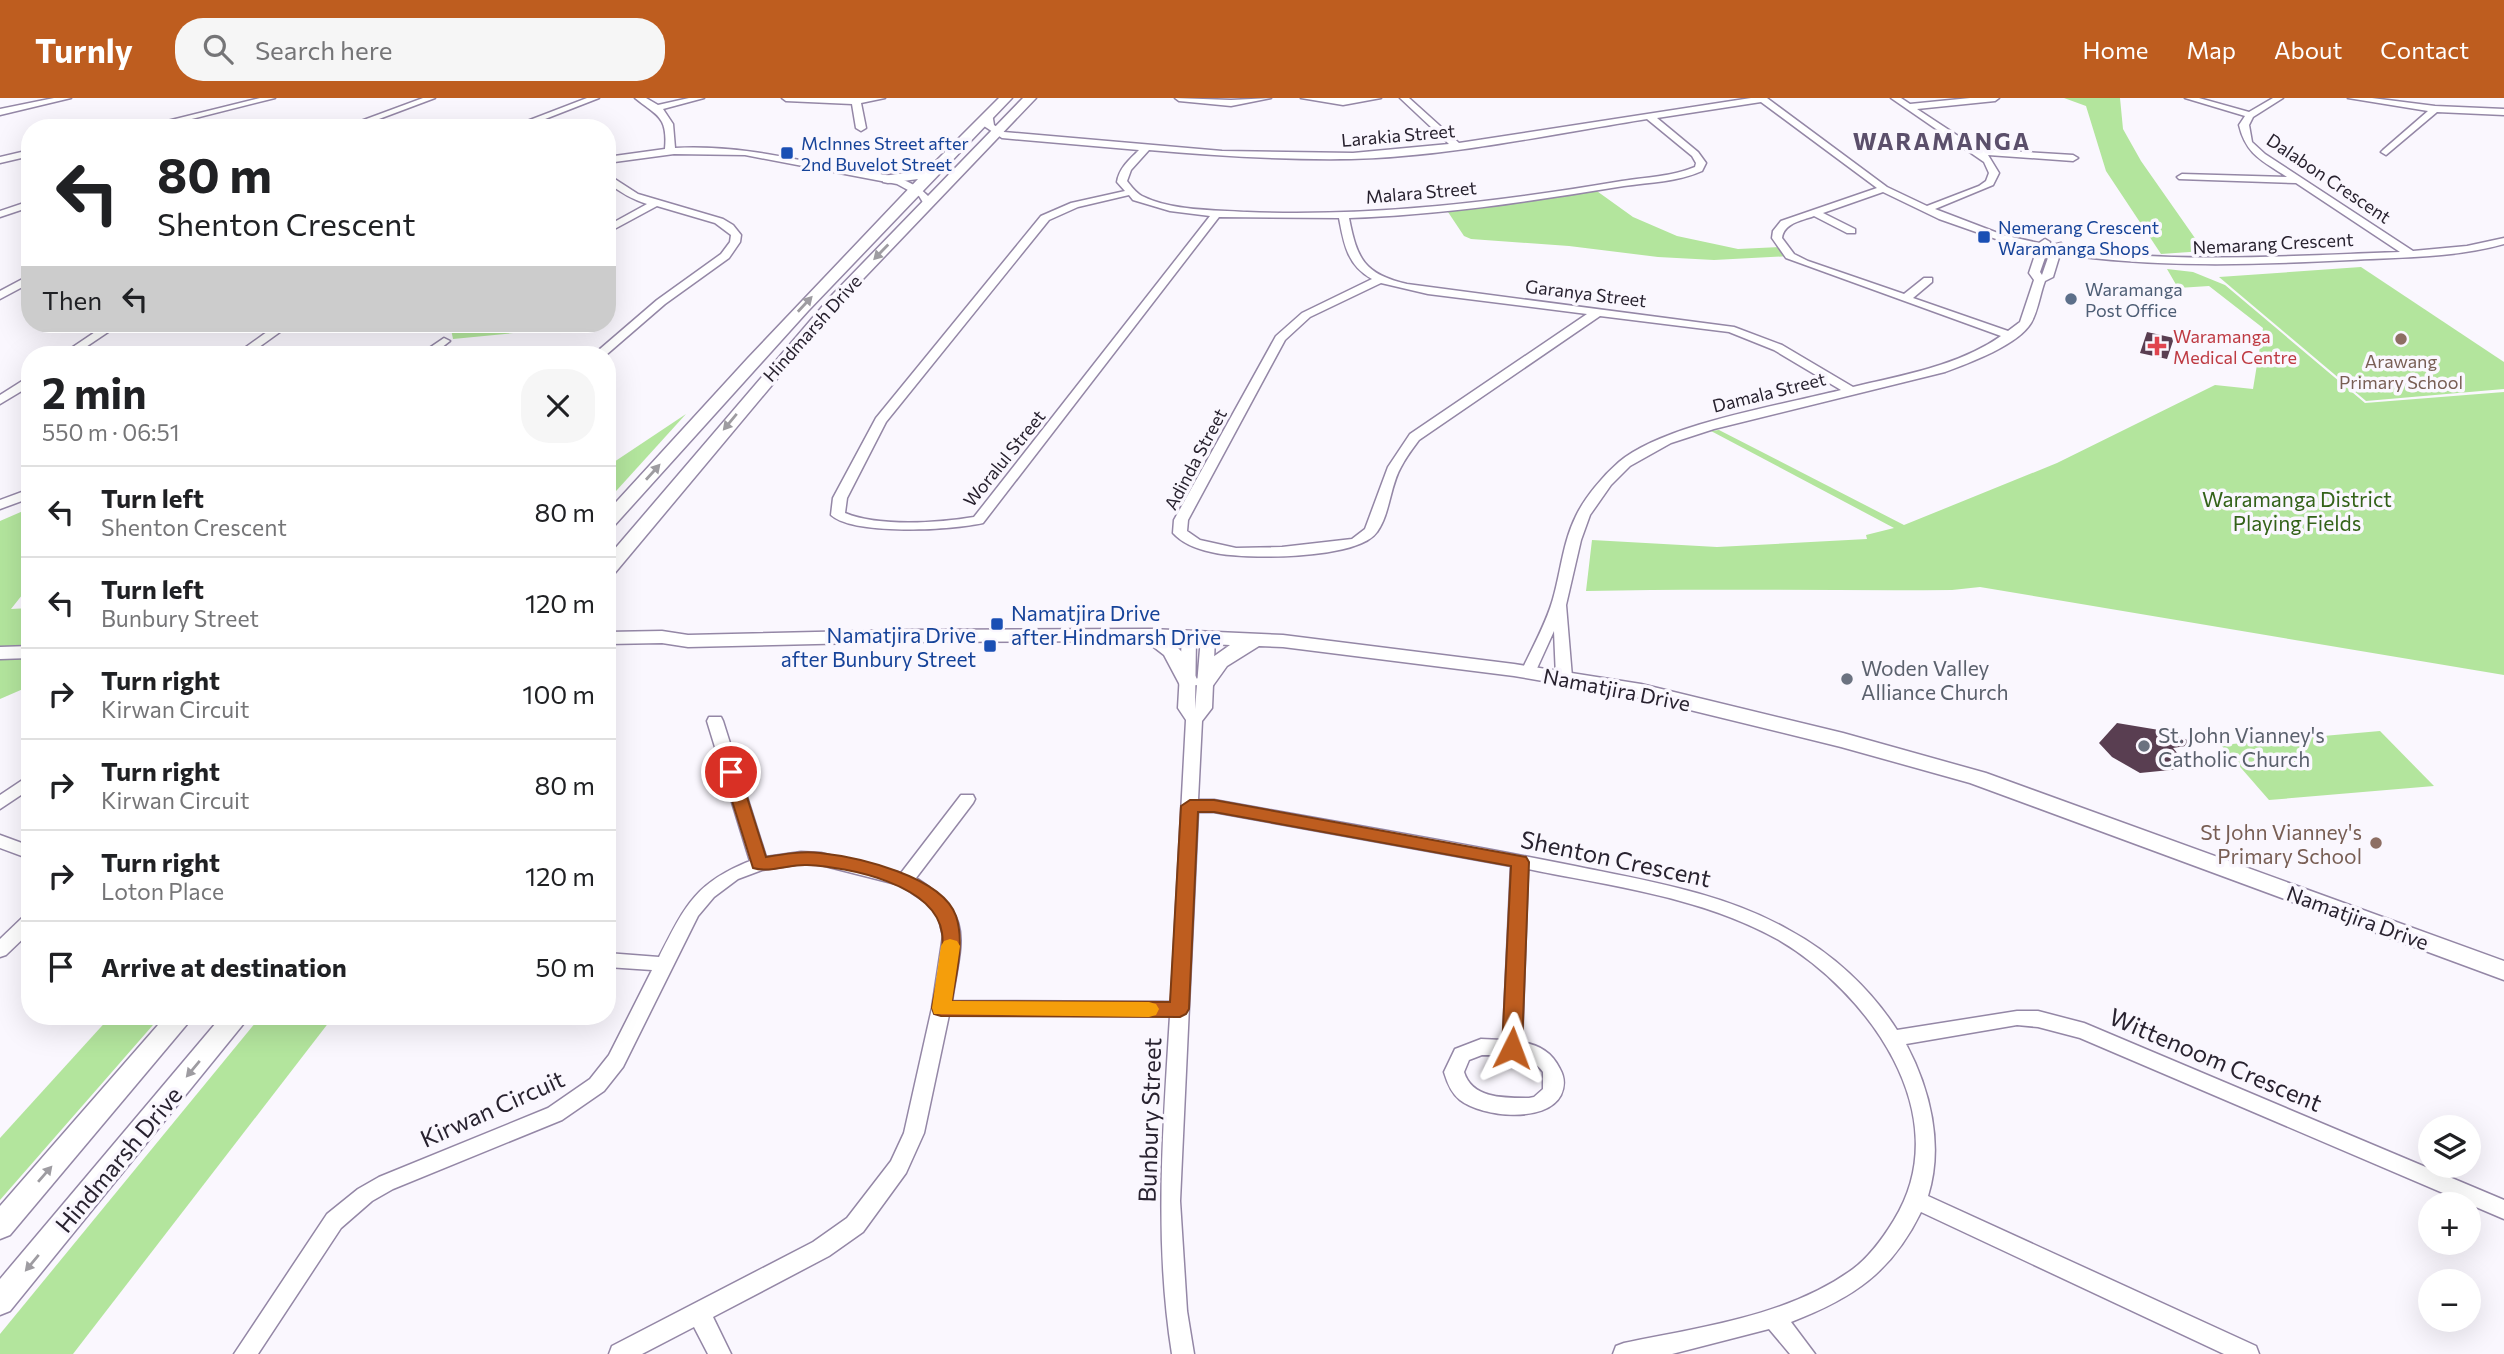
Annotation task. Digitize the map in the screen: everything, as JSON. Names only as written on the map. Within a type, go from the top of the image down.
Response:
[{"type":"main road","name":"Hindmarsh Drive","points":[[616,513],[751,361],[902,201],[1006,98]]},
{"type":"main road","name":"Hindmarsh Drive","points":[[616,558],[838,297],[1030,98]]},
{"type":"main road","points":[[902,201],[887,182],[929,174]]},
{"type":"main road","points":[[616,576],[638,550],[634,537]]},
{"type":"main road","points":[[1151,635],[1172,652],[1196,682],[1227,653],[1255,640]]},
{"type":"main road","name":"Namatjira Drive","points":[[616,640],[658,647],[688,641],[901,636],[1151,635],[1323,645],[1564,677],[1641,691],[1745,715],[1978,778],[2504,971]]},
{"type":"main road","points":[[0,653],[21,652]]},
{"type":"main road","name":"Hindmarsh Drive","points":[[0,1226],[173,1025]]},
{"type":"main road","name":"Hindmarsh Drive","points":[[0,1301],[229,1025]]},
{"type":"street","points":[[0,112],[67,98]]},
{"type":"street","points":[[181,119],[271,98]]},
{"type":"street","points":[[371,119],[430,98]]},
{"type":"street","points":[[538,119],[595,98]]},
{"type":"street","points":[[639,98],[657,108],[668,120],[672,132],[670,151]]},
{"type":"street","points":[[657,108],[700,98]]},
{"type":"street","points":[[786,98],[856,102],[881,98]]},
{"type":"street","points":[[1180,98],[1230,103],[1267,98]]},
{"type":"street","points":[[1305,98],[1328,102],[1377,98]]},
{"type":"street","points":[[1404,98],[1457,146]]},
{"type":"street","points":[[1895,98],[1976,152],[1991,164],[1994,173],[1990,183],[1963,197],[1925,210]]},
{"type":"street","points":[[1909,107],[1995,98]]},
{"type":"street","points":[[2189,98],[2250,115]]},
{"type":"street","name":"Dalabon Crescent","points":[[2279,98],[2250,115],[2244,125],[2248,143],[2405,250]]},
{"type":"street","points":[[2352,98],[2435,109],[2504,112]]},
{"type":"street","name":"Larakia Street","points":[[963,142],[996,132],[1146,148],[1262,156],[1387,154],[1763,100]]},
{"type":"street","name":"Nemarang Crescent","points":[[1763,100],[1884,189],[1925,210],[1997,238],[2111,260],[2216,261],[2477,248],[2504,241]]},
{"type":"street","points":[[856,102],[861,128]]},
{"type":"street","points":[[2386,152],[2435,109]]},
{"type":"street","points":[[989,115],[989,126],[996,132]]},
{"type":"street","name":"Malara Street","points":[[1127,193],[1157,206],[1217,213],[1343,215],[1446,209],[1536,198],[1699,169],[1701,163],[1695,154],[1650,117]]},
{"type":"street","points":[[1127,193],[1122,183],[1122,175],[1146,148]]},
{"type":"street","points":[[616,159],[670,151],[761,153],[839,171],[847,176],[914,189],[926,196],[928,202]]},
{"type":"street","points":[[1976,152],[2073,158]]},
{"type":"street","points":[[0,160],[21,155]]},
{"type":"street","points":[[2182,177],[2299,180]]},
{"type":"street","points":[[914,189],[927,188],[951,178]]},
{"type":"street","points":[[610,346],[661,302],[725,256],[735,242],[735,231],[730,227],[636,197],[616,183]]},
{"type":"street","points":[[1884,189],[1785,223],[1777,230],[1777,238],[1790,256],[2011,336]]},
{"type":"street","name":"Woralul Street","points":[[1127,193],[1075,205],[1045,218],[880,421],[840,498],[838,516],[860,522],[943,525],[978,520],[1217,213]]},
{"type":"street","points":[[616,225],[655,203]]},
{"type":"street","points":[[0,214],[21,207]]},
{"type":"street","points":[[1813,212],[1851,231]]},
{"type":"street","name":"Garanya Street","points":[[1343,215],[1356,261],[1381,279],[1427,291],[1730,329],[1763,338],[1800,357],[1851,391]]},
{"type":"street","name":"Nemarang Crescent","points":[[2405,250],[2460,242],[2504,230]]},
{"type":"street","name":"Damala Street","points":[[1529,672],[1560,601],[1583,515],[1593,499],[1625,463],[1644,451],[1710,426],[1959,363],[1988,350],[2011,336],[2025,323],[2040,279],[2048,277],[2051,247]]},
{"type":"street","name":"Adinda Street","points":[[1381,279],[1307,315],[1280,338],[1181,520],[1180,533],[1186,539],[1196,545],[1254,553],[1344,546],[1357,542],[1371,531],[1394,467],[1414,437],[1598,312]]},
{"type":"street","points":[[1905,299],[1928,280]]},
{"type":"street","points":[[0,296],[21,283]]},
{"type":"street","points":[[80,346],[100,333]]},
{"type":"street","points":[[254,346],[272,333]]},
{"type":"street","points":[[437,346],[444,341]]},
{"type":"street","points":[[0,400],[21,386]]},
{"type":"street","points":[[0,505],[21,497]]},
{"type":"street","name":"Damala Street","points":[[1560,601],[1564,677]]},
{"type":"street","name":"Bunbury Street","points":[[1183,1354],[1176,1311],[1170,1201],[1194,720],[1203,708],[1196,682],[1198,637]]},
{"type":"street","points":[[715,721],[760,864]]},
{"type":"street","points":[[0,803],[21,788]]},
{"type":"street","points":[[905,880],[967,799]]},
{"type":"street","name":"Shenton Crescent","points":[[1190,806],[1214,806],[1690,896],[1763,923],[1792,940],[1830,967],[1864,1000],[1895,1038],[1920,1103],[1923,1177],[1918,1201],[1894,1238],[1862,1275],[1826,1296],[1774,1318],[1624,1354]]},
{"type":"street","points":[[0,841],[21,849]]},
{"type":"street","name":"Kirwan Circuit","points":[[245,1354],[334,1221],[365,1195],[386,1183],[555,1114],[597,1085],[616,1060],[691,912],[708,892],[732,875],[760,864],[801,858],[821,859],[905,880],[933,898],[946,914],[952,936],[941,1008],[915,1133],[899,1167],[855,1225],[821,1249],[620,1354]]},
{"type":"street","points":[[1512,1048],[1520,862]]},
{"type":"street","points":[[0,950],[21,930]]},
{"type":"street","points":[[616,961],[664,964]]},
{"type":"street","points":[[941,1008],[1180,1009]]},
{"type":"street","name":"Wittenoom Crescent","points":[[1895,1038],[2017,1018],[2060,1023],[2504,1210]]},
{"type":"street","points":[[1481,1047],[1512,1048],[1526,1050],[1546,1061],[1555,1080],[1549,1097],[1540,1103],[1517,1106],[1482,1102],[1462,1091],[1454,1072],[1462,1055],[1481,1047]]},
{"type":"street","points":[[1918,1201],[2248,1354]]},
{"type":"street","points":[[699,1313],[720,1354]]},
{"type":"street","points":[[1774,1318],[1804,1354]]},
{"type":"green space","points":[[2064,98],[2120,98],[2123,129],[2141,161],[2204,251],[2161,254],[2106,171],[2086,106]]},
{"type":"green space","points":[[1594,189],[1633,217],[1677,236],[1738,249],[1782,247],[1790,256],[1714,260],[1471,239],[1464,236],[1446,209]]},
{"type":"green space","name":"Arawang Primary School","points":[[2361,267],[2504,362],[2504,389],[2366,401],[2219,277]]},
{"type":"green space","name":"Waramanga District Playing Fields","points":[[2167,269],[2193,272],[2225,285],[2365,403],[2504,392],[2504,675],[1980,587],[1952,590],[1586,591],[1592,540],[1717,547],[1867,539],[1866,535],[1894,528],[1711,431],[1719,430],[1904,525],[2057,463],[2215,385],[2253,389],[2263,328],[2209,286],[2178,288]]},
{"type":"green space","points":[[452,333],[514,333],[453,339]]},
{"type":"green space","points":[[686,414],[616,491],[616,461]]},
{"type":"green space","points":[[21,512],[21,596],[11,609],[21,608],[21,690],[0,699],[0,521]]},
{"type":"green space","points":[[2380,731],[2434,786],[2269,800],[2221,745]]},
{"type":"green space","points":[[103,1025],[153,1025],[0,1200],[0,1138]]},
{"type":"green space","points":[[253,1025],[327,1025],[73,1354],[0,1354],[0,1334]]},
{"type":"building","name":"Waramanga Medical Centre","points":[[2147,332],[2174,338],[2167,359],[2140,353]]},
{"type":"building","name":"St. John Vianney's Catholic Church","points":[[2117,723],[2165,731],[2198,744],[2173,748],[2190,768],[2140,773],[2112,757],[2099,743]]},
{"type":"slow traffic","points":[[950,946],[941,1008],[1149,1009]]},
{"type":"place","name":"McInnes Street after 2nd Buvelot Street","points":[[787,153]]},
{"type":"place","name":"Nemerang Crescent Waramanga Shops","points":[[1984,237]]},
{"type":"place","name":"Waramanga Post Office","points":[[2071,299]]},
{"type":"place","name":"Arawang Primary School","points":[[2401,339]]},
{"type":"place","name":"Waramanga Medical Centre","points":[[2157,346]]},
{"type":"place","name":"Namatjira Drive after Hindmarsh Drive","points":[[997,624]]},
{"type":"place","name":"Namatjira Drive after Bunbury Street","points":[[990,646]]},
{"type":"place","name":"Woden Valley Alliance Church","points":[[1847,679]]},
{"type":"place","name":"St. John Vianney's Catholic Church","points":[[2144,746]]},
{"type":"place","name":"St John Vianney's Primary School","points":[[2376,843]]},
{"type":"district","name":"WARAMANGA","points":[[1942,141]]},
{"type":"route","points":[[731,772],[760,864],[801,858],[821,859],[905,880],[933,898],[946,914],[952,936],[941,1008],[1180,1009],[1190,806],[1214,806],[1520,862],[1512,1048]]}]
